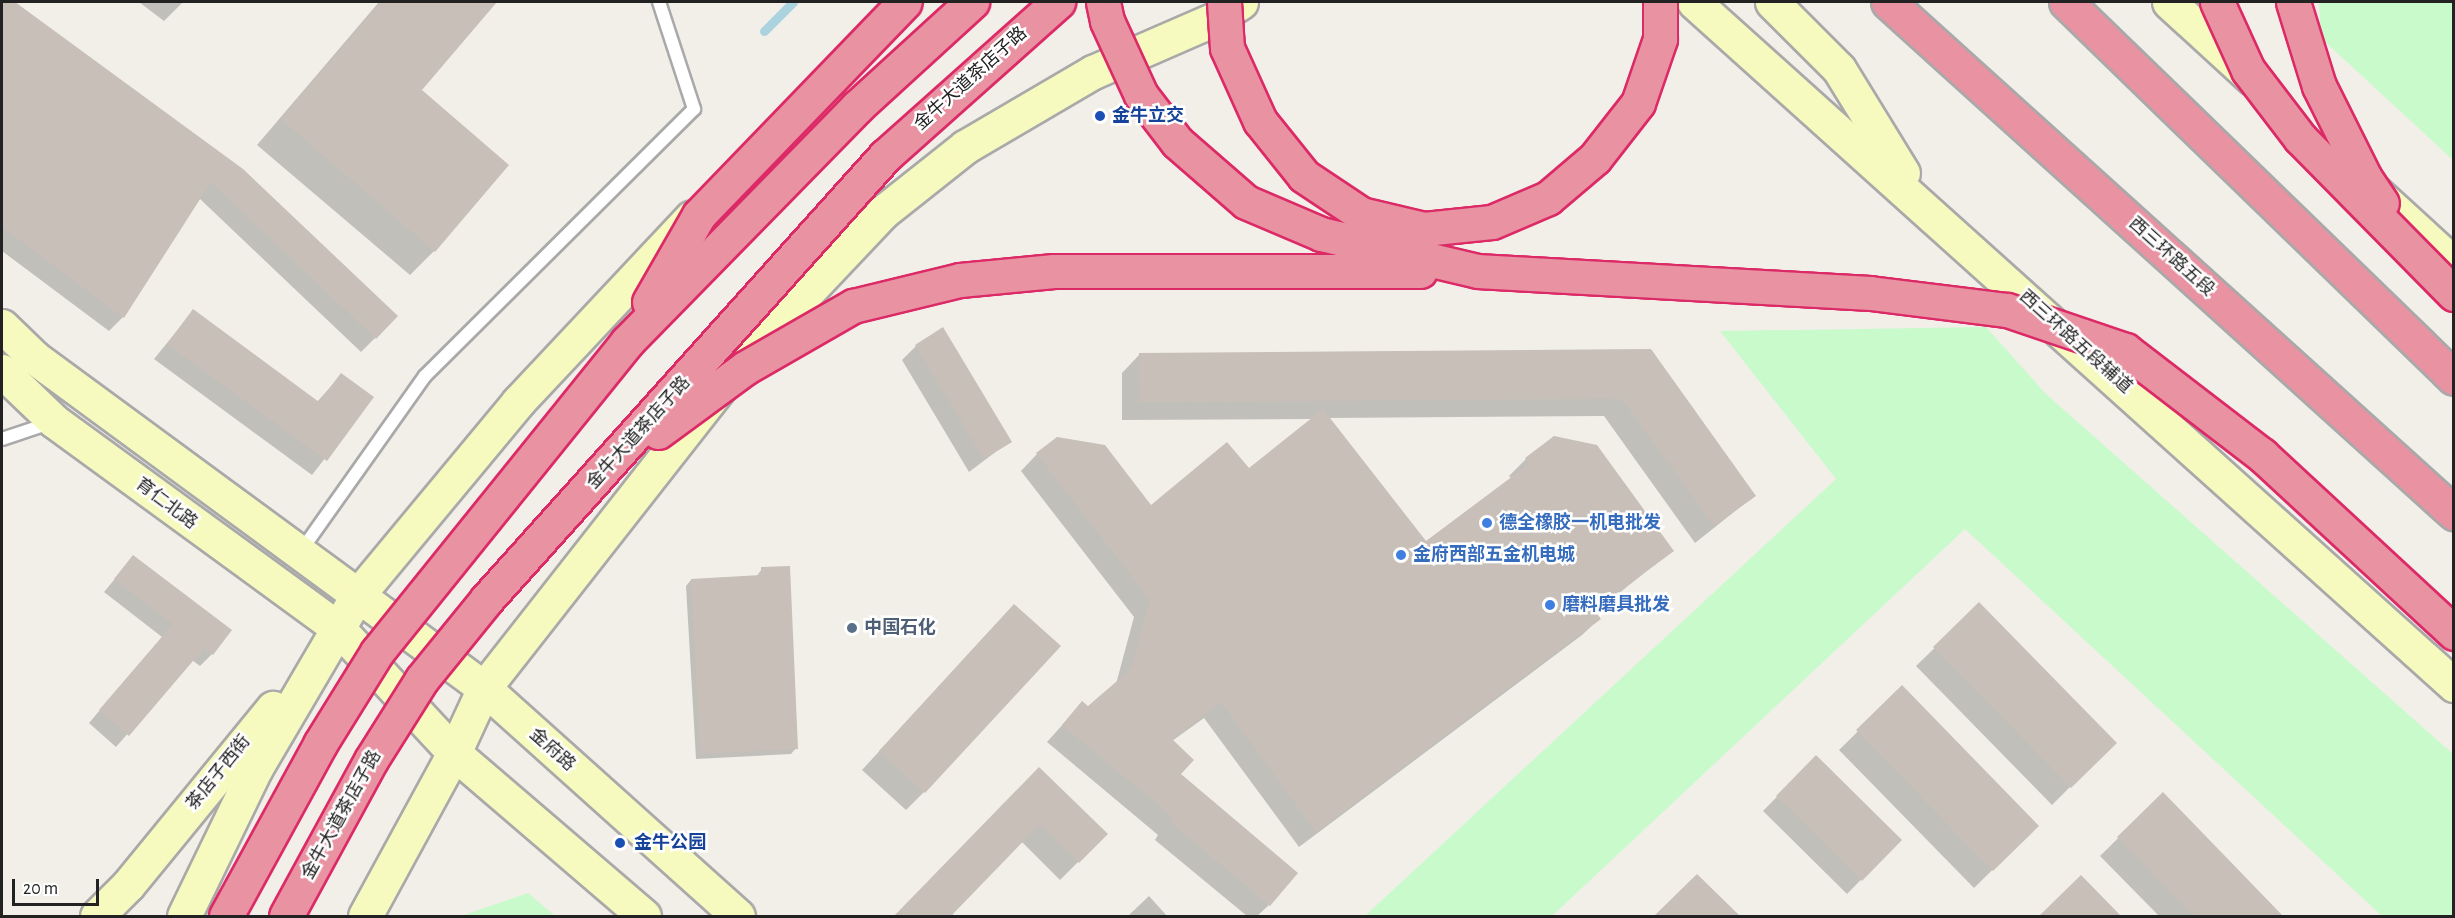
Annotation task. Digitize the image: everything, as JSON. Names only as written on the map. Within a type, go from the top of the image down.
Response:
[{"type":"highway","points":[[627,342],[699,215],[904,2]]},
{"type":"highway","points":[[226,916],[320,744],[377,652],[627,342],[857,107],[972,2]]},
{"type":"highway","name":"金牛大道茶店子路","points":[[286,916],[371,760],[422,679],[487,599],[606,470],[885,156],[1058,2]]},
{"type":"highway","points":[[1103,2],[1107,21],[1141,95],[1177,142],[1246,202],[1321,234],[1477,271]]},
{"type":"highway","points":[[1224,2],[1227,48],[1255,111],[1304,176],[1361,214],[1424,229],[1492,222],[1548,198],[1595,158],[1638,103],[1660,39],[1660,2]]},
{"type":"highway","name":"西三环路五段","points":[[1888,2],[2454,513]]},
{"type":"highway","points":[[2066,2],[2454,378]]},
{"type":"highway","points":[[2217,2],[2248,70],[2300,138],[2441,268]]},
{"type":"highway","points":[[2293,2],[2319,86],[2365,178],[2441,268],[2454,294]]},
{"type":"highway","points":[[606,470],[745,368],[853,306],[960,280],[1054,271],[1477,271],[1870,293],[2007,310],[2125,350],[2262,455],[2454,633]]},
{"type":"main road","points":[[184,916],[256,768],[357,596],[518,402],[638,273],[914,2]]},
{"type":"main road","points":[[365,916],[454,753],[484,688],[729,375],[883,212],[965,147],[1093,72],[1215,19],[1241,2]]},
{"type":"main road","name":"西三环路五段辅道","points":[[1694,2],[1923,204],[2454,684]]},
{"type":"main road","points":[[1772,2],[1839,69],[1923,204]]},
{"type":"main road","points":[[2169,2],[2441,268]]},
{"type":"main road","name":"金府路","points":[[2,326],[35,358],[484,688],[738,916]]},
{"type":"main road","name":"育仁北路","points":[[2,371],[54,421],[338,627]]},
{"type":"main road","points":[[338,627],[454,753],[644,916]]},
{"type":"main road","name":"茶店子西街","points":[[97,916],[128,885],[338,627]]},
{"type":"lane","points":[[300,552],[425,376],[694,109],[659,2]]},
{"type":"lane","points":[[2,439],[54,421]]},
{"type":"green space","points":[[2319,2],[2453,2],[2453,160],[2321,38]]},
{"type":"green space","points":[[1986,327],[2046,394],[2453,754],[2453,916],[2382,916],[1965,529],[1552,916],[1365,916],[1836,479],[1720,331]]},
{"type":"green space","points":[[528,893],[555,916],[461,916]]},
{"type":"building","points":[[2,2],[15,2],[243,169],[398,316],[376,339],[211,182],[124,318],[2,227]]},
{"type":"building","points":[[381,2],[497,2],[422,90],[509,165],[435,252],[281,119]]},
{"type":"building","points":[[193,309],[319,402],[341,373],[374,397],[327,461],[167,344]]},
{"type":"building","points":[[943,327],[1012,442],[984,459],[915,345]]},
{"type":"building","points":[[1651,349],[1756,496],[1714,526],[1622,399],[1140,402],[1139,353]]},
{"type":"building","points":[[1323,409],[1426,541],[1529,464],[1525,458],[1554,436],[1597,445],[1674,551],[1594,610],[1601,619],[1316,832],[1221,702],[1172,739],[1194,760],[1181,774],[1298,873],[1270,906],[1170,822],[1174,818],[1062,725],[1082,701],[1088,706],[1131,669],[1150,600],[1036,453],[1057,437],[1105,445],[1151,505],[1227,442],[1249,468]]},
{"type":"building","points":[[133,555],[232,630],[213,655],[204,648],[129,736],[99,710],[173,624],[114,579]]},
{"type":"building","points":[[790,566],[798,749],[700,754],[691,579],[761,575],[761,567]]},
{"type":"building","points":[[1979,602],[2117,743],[2071,788],[1933,647]]},
{"type":"building","points":[[1014,604],[1061,646],[925,793],[879,751]]},
{"type":"building","points":[[1902,685],[2039,826],[1993,871],[1856,730]]},
{"type":"building","points":[[1816,755],[1902,840],[1862,881],[1776,796]]},
{"type":"building","points":[[1039,767],[1108,834],[1079,863],[1040,824],[951,916],[894,916]]},
{"type":"building","points":[[2163,792],[2283,916],[2194,916],[2117,837]]},
{"type":"building","points":[[1697,874],[1740,916],[1654,916]]},
{"type":"building","points":[[2081,875],[2121,916],[2039,916]]},
{"type":"waterway","points":[[764,31],[793,2]]},
{"type":"place","name":"金牛立交","points":[[1100,116]]},
{"type":"place","name":"德全橡胶一机电批发","points":[[1487,523]]},
{"type":"place","name":"金府西部五金机电城","points":[[1401,555]]},
{"type":"place","name":"磨料磨具批发","points":[[1550,605]]},
{"type":"place","name":"中国石化","points":[[852,628]]},
{"type":"place","name":"金牛公园","points":[[620,843]]}]
